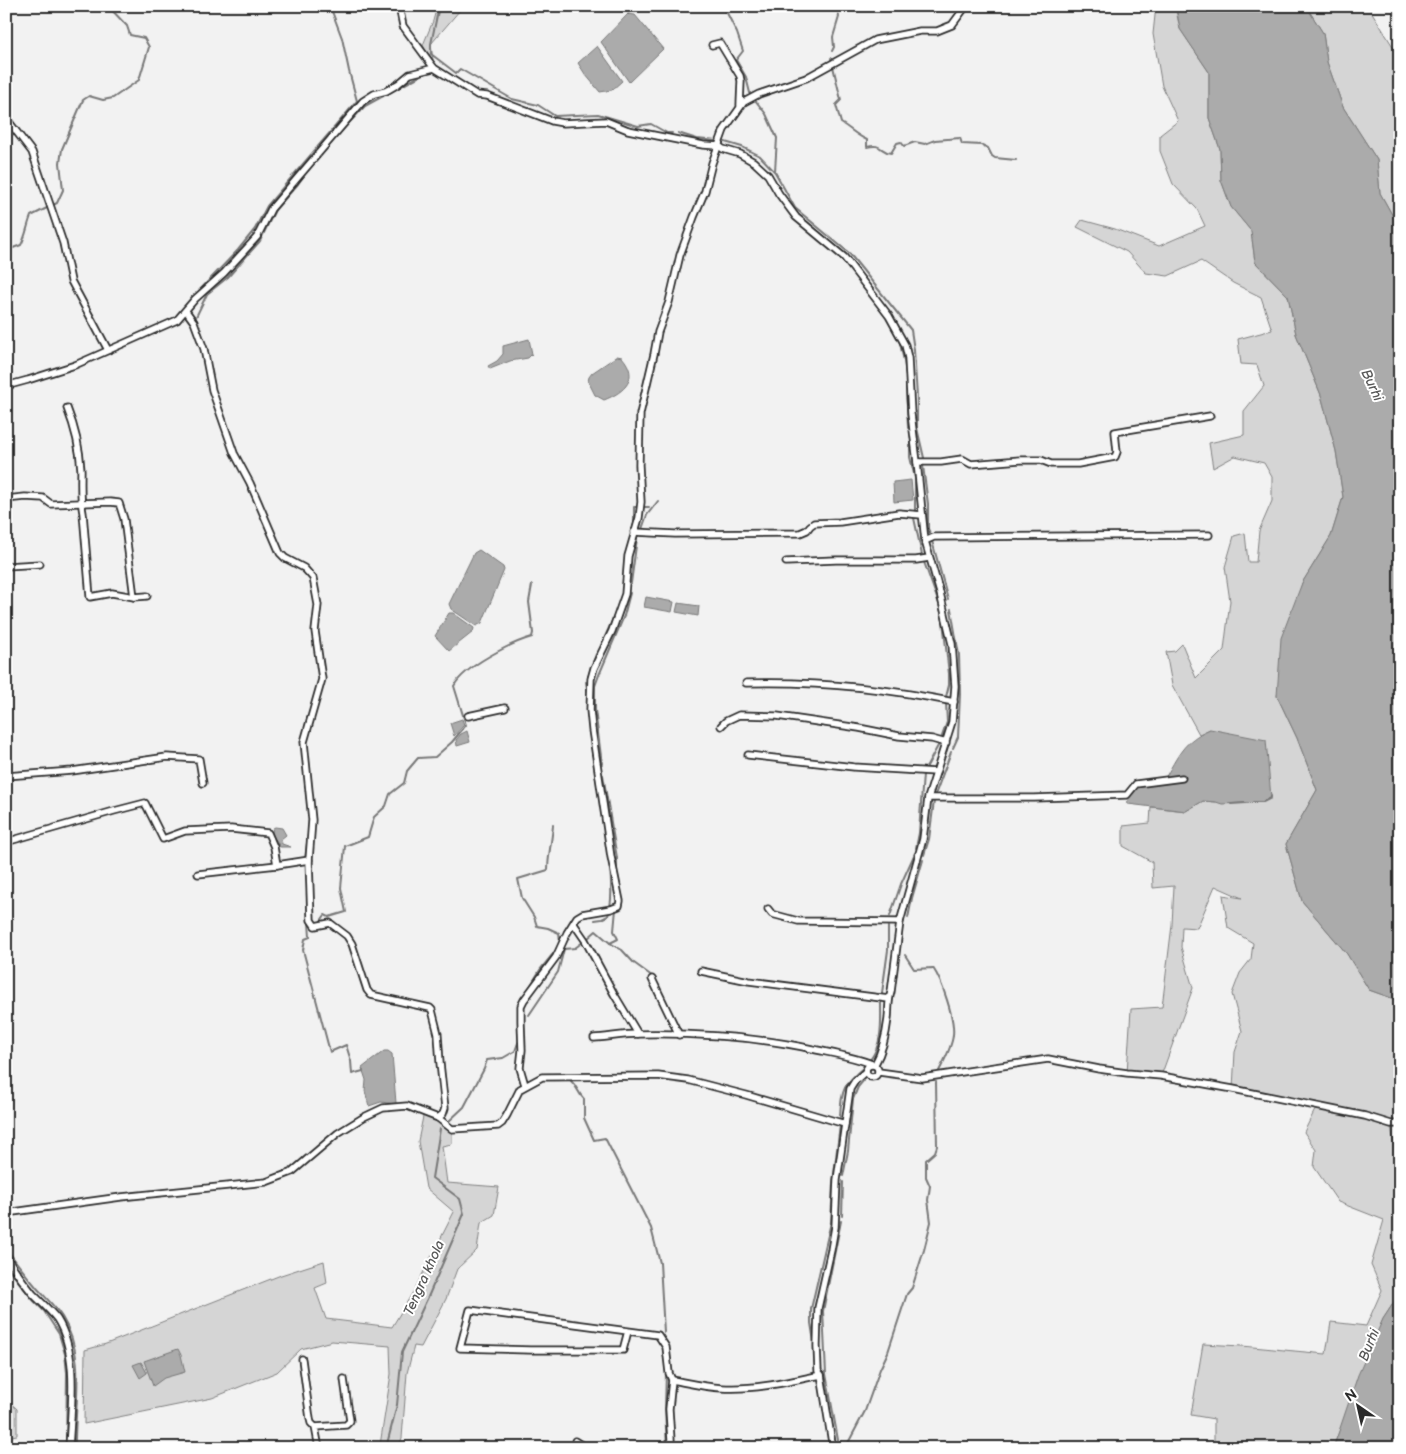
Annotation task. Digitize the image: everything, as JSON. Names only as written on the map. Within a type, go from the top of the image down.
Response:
[{"type":"street","points":[[399,6],[403,26],[434,68],[476,95],[487,96],[552,121],[563,123],[606,121],[628,130],[702,145],[719,146],[754,162],[768,175],[796,217],[844,257],[890,316],[905,345],[908,358],[911,414],[918,462],[925,541],[952,644],[955,686],[954,702],[952,722],[928,798],[923,839],[900,922],[885,1042],[874,1064],[868,1066],[866,1071],[850,1089],[837,1180],[834,1234],[818,1308],[818,1372],[821,1375],[832,1448]]},
{"type":"street","points":[[525,1085],[520,1068],[522,1006],[524,1000],[556,957],[577,917],[582,914],[619,906],[620,901],[611,858],[592,730],[590,679],[612,631],[625,594],[628,556],[639,518],[641,502],[639,465],[640,414],[658,332],[670,302],[680,255],[705,191],[712,163],[724,130],[744,102],[759,94],[806,78],[875,40],[920,31],[937,30],[952,25],[966,6]]},
{"type":"street","points":[[712,44],[720,43],[740,76],[740,107]]},
{"type":"street","points":[[6,386],[75,365],[177,320],[195,299],[224,273],[257,237],[271,209],[363,101],[374,94],[386,91],[410,74],[434,68]]},
{"type":"street","points":[[6,118],[32,152],[63,243],[71,281],[108,350]]},
{"type":"street","points":[[186,311],[194,322],[204,349],[212,390],[234,453],[250,483],[280,552],[285,558],[304,568],[313,578],[318,605],[314,631],[322,679],[304,742],[312,820],[309,860],[310,918],[312,924],[317,926],[330,923],[347,936],[352,944],[367,990],[371,995],[430,1008],[434,1013],[446,1108],[438,1118]]},
{"type":"street","points":[[67,408],[79,450],[80,502],[83,513],[90,597],[112,593],[134,597],[147,596]]},
{"type":"street","points":[[918,462],[941,462],[962,459],[970,464],[1027,460],[1041,460],[1051,464],[1078,464],[1115,457],[1117,452],[1115,432],[1210,416]]},
{"type":"street","points":[[6,498],[43,498],[52,504],[80,502],[119,503],[124,519],[134,597]]},
{"type":"street","points":[[634,532],[675,534],[800,534],[814,523],[840,522],[899,513],[922,515]]},
{"type":"street","points":[[925,541],[934,537],[1209,534]]},
{"type":"street","points":[[786,562],[916,560],[930,558]]},
{"type":"street","points":[[6,566],[40,564]]},
{"type":"street","points":[[746,683],[822,684],[929,697],[954,702]]},
{"type":"street","points":[[468,716],[505,708]]},
{"type":"street","points":[[721,726],[726,721],[739,715],[777,716],[899,736],[932,739],[946,743]]},
{"type":"street","points":[[748,755],[854,767],[936,772]]},
{"type":"street","points":[[6,776],[72,771],[167,757],[199,759],[203,783]]},
{"type":"street","points":[[928,798],[1034,798],[1127,795],[1136,784],[1182,778]]},
{"type":"street","points":[[6,842],[145,804],[163,838],[185,831],[231,829],[268,833],[274,847],[277,865]]},
{"type":"street","points":[[198,874],[309,860]]},
{"type":"street","points":[[768,909],[772,914],[798,920],[900,922]]},
{"type":"street","points":[[574,924],[638,1034]]},
{"type":"street","points":[[702,971],[749,981],[889,999]]},
{"type":"street","points":[[652,979],[679,1035]]},
{"type":"street","points":[[594,1038],[638,1034],[751,1039],[789,1044],[856,1058],[874,1064],[879,1072]]},
{"type":"street","points":[[879,1072],[922,1078],[1048,1059],[1099,1069],[1161,1076],[1233,1089],[1366,1116],[1391,1124],[1400,1124]]},
{"type":"street","points":[[866,1071],[871,1077],[876,1076],[879,1072]]},
{"type":"street","points":[[6,1213],[121,1197],[266,1182],[292,1172],[338,1134],[364,1117],[383,1108],[407,1106],[438,1118],[452,1129],[498,1126],[507,1115],[520,1089],[542,1077],[658,1076],[688,1080],[845,1124]]},
{"type":"street","points":[[6,1256],[21,1278],[56,1319],[68,1343],[72,1384],[70,1448]]},
{"type":"street","points":[[628,1331],[623,1350],[460,1348],[470,1310],[628,1331],[658,1335],[666,1347],[669,1373],[672,1380],[669,1409],[670,1448]]},
{"type":"street","points":[[302,1359],[310,1419],[315,1427],[319,1448]]},
{"type":"street","points":[[672,1380],[721,1388],[741,1388],[767,1386],[821,1375]]},
{"type":"street","points":[[315,1427],[349,1424],[344,1379]]},
{"type":"street","points":[[576,1441],[590,1448]]},
{"type":"shaded area","points":[[437,6],[461,6],[460,10],[431,44],[434,68],[423,45]]},
{"type":"shaded area","points":[[1156,6],[1175,6],[1180,29],[1209,72],[1209,118],[1220,149],[1221,180],[1231,207],[1251,231],[1255,262],[1288,296],[1296,334],[1321,395],[1336,451],[1343,497],[1331,536],[1302,583],[1277,696],[1297,738],[1317,790],[1286,844],[1302,901],[1347,954],[1369,990],[1400,1001],[1400,1124],[1391,1125],[1398,1174],[1400,1174],[1400,1293],[1383,1319],[1334,1448],[1214,1448],[1214,1419],[1191,1415],[1203,1344],[1326,1354],[1331,1322],[1366,1326],[1382,1290],[1371,1265],[1384,1220],[1338,1202],[1314,1167],[1316,1150],[1304,1132],[1317,1106],[1233,1089],[1235,1052],[1242,1031],[1232,994],[1240,973],[1251,959],[1253,943],[1228,928],[1223,895],[1242,898],[1215,886],[1197,928],[1182,927],[1181,947],[1193,988],[1161,1076],[1127,1073],[1131,1009],[1162,1007],[1172,925],[1174,886],[1153,888],[1152,862],[1123,846],[1123,826],[1150,823],[1151,807],[1186,811],[1203,801],[1216,802],[1210,729],[1199,734],[1172,685],[1166,652],[1175,651],[1182,644],[1196,678],[1224,650],[1230,601],[1225,567],[1234,536],[1245,533],[1248,562],[1256,562],[1259,531],[1272,501],[1272,477],[1264,463],[1235,456],[1213,468],[1209,443],[1244,435],[1244,411],[1264,386],[1257,365],[1241,364],[1238,339],[1272,330],[1261,297],[1233,283],[1201,261],[1168,276],[1146,273],[1127,252],[1077,227],[1082,220],[1115,229],[1159,246],[1205,226],[1197,209],[1173,184],[1160,151],[1160,135],[1178,121],[1162,86],[1153,34]]},
{"type":"shaded area","points":[[1306,6],[1368,6],[1400,58],[1400,229],[1380,193],[1377,160],[1343,107],[1327,62],[1323,33]]},
{"type":"shaded area","points":[[424,1112],[452,1129],[452,1144],[442,1146],[447,1183],[499,1187],[494,1215],[481,1223],[477,1250],[457,1269],[446,1299],[421,1347],[414,1346],[407,1373],[402,1438],[398,1448],[378,1448],[391,1374],[390,1346],[332,1341],[301,1349],[277,1372],[212,1398],[84,1424],[85,1350],[106,1344],[281,1275],[324,1261],[327,1283],[315,1288],[326,1319],[392,1327],[416,1287],[454,1212],[426,1188],[418,1141]]},
{"type":"shaded area","points":[[6,1399],[17,1409],[17,1435],[6,1437]]},
{"type":"water","name":"Burhi","points":[[1176,6],[1306,6],[1323,33],[1327,62],[1343,107],[1377,160],[1380,193],[1400,229],[1400,1001],[1369,990],[1347,954],[1302,901],[1286,844],[1317,790],[1297,738],[1277,696],[1281,638],[1302,583],[1331,536],[1343,497],[1336,451],[1321,395],[1296,334],[1288,296],[1255,262],[1251,231],[1231,207],[1221,180],[1220,149],[1209,118],[1209,72],[1180,29]]},
{"type":"water","points":[[628,14],[635,15],[663,49],[629,82],[601,42]]},
{"type":"water","points":[[597,46],[622,81],[612,90],[600,92],[578,63]]},
{"type":"water","points":[[529,339],[532,354],[528,358],[510,361],[490,369],[488,366],[497,361],[503,354],[503,346]]},
{"type":"water","points":[[617,356],[622,357],[627,365],[630,371],[630,378],[624,388],[612,397],[604,400],[595,395],[588,381],[589,377]]},
{"type":"water","points":[[911,480],[913,500],[894,502],[893,482]]},
{"type":"water","points":[[479,550],[503,567],[504,570],[482,623],[476,626],[451,609],[449,604],[474,553]]},
{"type":"water","points":[[646,597],[674,602],[672,612],[644,607]]},
{"type":"water","points":[[678,603],[699,606],[698,616],[676,612]]},
{"type":"water","points":[[449,613],[453,613],[474,628],[473,632],[449,651],[435,636]]},
{"type":"water","points":[[462,719],[464,725],[454,736],[450,723]]},
{"type":"water","points":[[1210,729],[1266,740],[1271,798],[1263,802],[1222,804],[1203,801],[1186,811],[1128,804],[1127,795],[1136,784],[1164,780],[1187,744]]},
{"type":"water","points":[[467,731],[470,742],[457,746],[456,740]]},
{"type":"water","points":[[275,827],[282,828],[286,835],[281,839],[282,844],[291,847],[280,847],[271,835]]},
{"type":"water","points":[[384,1051],[392,1054],[396,1103],[381,1102],[369,1106],[365,1091],[366,1080],[362,1068]]},
{"type":"water","points":[[1400,1293],[1400,1448],[1334,1448],[1358,1375],[1383,1319]]},
{"type":"water","points":[[178,1349],[185,1372],[164,1378],[153,1386],[144,1361]]},
{"type":"water","points":[[141,1362],[147,1373],[140,1378],[133,1365]]},
{"type":"waterway","points":[[6,247],[13,248],[21,245],[31,216],[57,203],[63,190],[60,163],[62,149],[83,100],[89,96],[103,100],[113,98],[139,80],[149,47],[144,38],[130,35],[127,26],[108,6]]},
{"type":"waterway","points":[[195,295],[238,250],[255,229],[267,206],[357,101],[342,38],[330,6]]},
{"type":"waterway","points":[[439,6],[431,44],[431,54],[456,73],[460,69],[512,99],[538,105],[555,116],[598,114],[638,126],[651,124],[667,133],[672,133]]},
{"type":"waterway","points":[[628,14],[634,6]]},
{"type":"waterway","points":[[722,6],[737,33],[743,51],[736,60],[746,77],[750,93]]},
{"type":"waterway","points":[[832,51],[834,47],[833,37],[839,17],[837,6]]},
{"type":"waterway","points":[[831,58],[841,100],[836,105],[841,123],[867,140],[867,147],[875,146],[891,153],[897,143],[901,142],[904,146],[915,142],[925,144],[935,140],[960,138],[962,144],[982,145],[988,148],[995,158],[1016,160]]},
{"type":"waterway","points":[[333,140],[365,106],[427,72]]},
{"type":"waterway","points":[[755,100],[766,114],[777,138],[775,171]]},
{"type":"waterway","points":[[678,133],[697,139],[717,141]]},
{"type":"waterway","points":[[725,142],[742,147],[760,156],[775,172],[795,208],[849,253],[911,330],[917,397],[917,428],[924,458]]},
{"type":"waterway","points":[[194,321],[207,294],[228,277],[260,241],[275,210],[310,167]]},
{"type":"waterway","points":[[899,339],[907,382]]},
{"type":"waterway","points":[[906,385],[908,428]]},
{"type":"waterway","points":[[910,443],[910,457],[915,478],[915,510]]},
{"type":"waterway","points":[[923,466],[928,504],[928,529],[931,535]]},
{"type":"waterway","points":[[642,529],[647,515],[658,501]]},
{"type":"waterway","points":[[626,553],[634,524],[634,507],[649,507]]},
{"type":"waterway","points":[[914,518],[922,555]]},
{"type":"waterway","points":[[631,583],[637,538]]},
{"type":"waterway","points":[[932,541],[948,599]]},
{"type":"waterway","points":[[924,562],[943,621],[949,674],[946,697]]},
{"type":"waterway","points":[[315,922],[320,922],[325,915],[329,917],[346,912],[341,888],[345,846],[368,837],[374,817],[386,806],[390,794],[404,783],[407,771],[418,758],[435,757],[452,742],[466,725],[454,686],[460,678],[489,656],[512,644],[532,637],[529,602],[532,585]]},
{"type":"waterway","points":[[602,764],[595,710],[595,686],[624,616],[630,593]]},
{"type":"waterway","points":[[951,609],[959,655],[960,694],[958,737],[953,748]]},
{"type":"waterway","points":[[601,646],[615,614]]},
{"type":"waterway","points":[[588,677],[596,654]]},
{"type":"waterway","points":[[586,682],[588,694]]},
{"type":"waterway","points":[[941,739],[947,722],[946,703]]},
{"type":"waterway","points":[[303,738],[307,718]]},
{"type":"waterway","points":[[591,743],[594,763]]},
{"type":"waterway","points":[[926,768],[939,744]]},
{"type":"waterway","points":[[935,795],[951,752]]},
{"type":"waterway","points":[[304,765],[309,815]]},
{"type":"waterway","points":[[916,848],[919,833],[923,774]]},
{"type":"waterway","points":[[603,775],[617,858],[617,874]]},
{"type":"waterway","points":[[1253,802],[1263,802],[1271,798],[1271,796]]},
{"type":"waterway","points":[[924,855],[929,839],[934,801]]},
{"type":"waterway","points":[[1231,804],[1246,803]]},
{"type":"waterway","points":[[553,825],[548,870],[518,879],[522,898],[534,917],[537,926],[559,933],[560,943]]},
{"type":"waterway","points":[[305,859],[308,835]]},
{"type":"waterway","points":[[890,916],[901,884],[915,853]]},
{"type":"waterway","points":[[908,918],[923,860]]},
{"type":"waterway","points":[[595,920],[608,916],[610,910],[610,866]]},
{"type":"waterway","points":[[308,907],[310,937],[305,939],[303,950],[330,1052],[346,1045],[351,1061],[352,1074],[363,1071]]},
{"type":"waterway","points":[[610,943],[618,939],[614,931],[616,909]]},
{"type":"waterway","points":[[882,993],[888,950],[888,927]]},
{"type":"waterway","points":[[588,938],[596,931],[656,979]]},
{"type":"waterway","points":[[529,1015],[558,972],[564,949],[575,948],[583,942]]},
{"type":"waterway","points":[[525,995],[540,970],[557,949]]},
{"type":"waterway","points":[[905,955],[914,969],[933,968],[947,1000],[952,1020],[953,1035],[939,1071]]},
{"type":"waterway","points":[[870,1060],[879,1039],[881,1002]]},
{"type":"waterway","points":[[518,1015],[519,1005]]},
{"type":"waterway","name":"Tengra khola","points":[[448,1122],[464,1107],[487,1060],[503,1058],[515,1051],[519,1040],[519,1030]]},
{"type":"waterway","points":[[840,1117],[841,1100],[845,1088],[852,1078],[865,1066]]},
{"type":"waterway","points":[[571,1081],[584,1099],[584,1118],[594,1140],[605,1138],[651,1228],[660,1263],[664,1332]]},
{"type":"waterway","points":[[843,1176],[848,1151],[853,1099],[863,1081]]},
{"type":"waterway","points":[[847,1445],[865,1411],[888,1352],[907,1294],[912,1288],[931,1222],[928,1200],[930,1186],[926,1177],[926,1160],[935,1152],[937,1146],[936,1082]]},
{"type":"waterway","points":[[814,1342],[811,1309],[831,1222],[833,1182],[840,1125]]},
{"type":"waterway","name":"Tengra khola","points":[[386,1448],[397,1405],[402,1352],[464,1214],[460,1199],[432,1178],[440,1129]]},
{"type":"waterway","points":[[842,1216],[843,1182]]},
{"type":"waterway","points":[[838,1440],[826,1374],[823,1311],[841,1221]]},
{"type":"waterway","points":[[6,1248],[53,1305],[70,1332],[77,1364],[78,1381],[75,1448]]},
{"type":"waterway","points":[[6,1266],[44,1311],[59,1334],[65,1354],[67,1373],[66,1448]]},
{"type":"waterway","points":[[666,1372],[667,1448]]},
{"type":"waterway","points":[[780,1380],[797,1377]]}]
